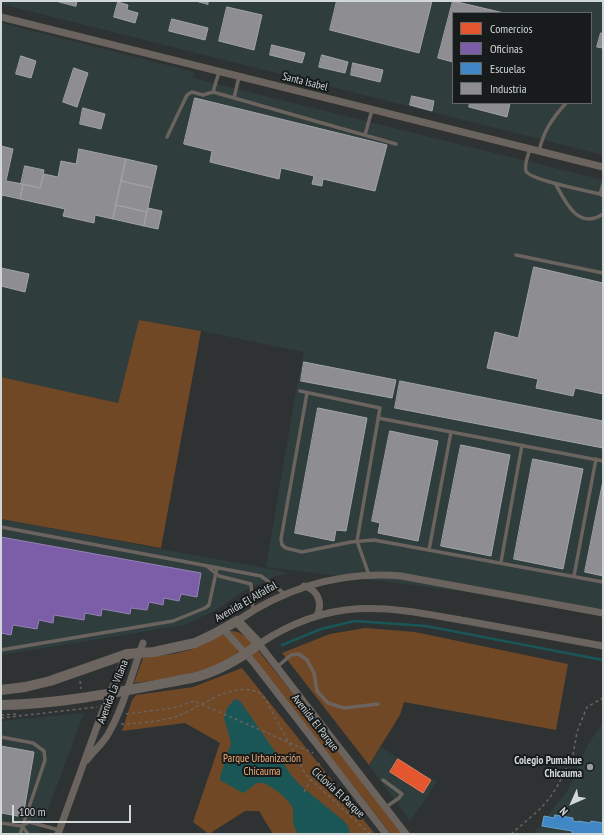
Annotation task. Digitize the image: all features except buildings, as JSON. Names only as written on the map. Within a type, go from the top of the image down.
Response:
[{"type":"street","name":"Santa Isabel","points":[[1,17],[603,167]]},
{"type":"street","name":"Avenida El Alfalfal","points":[[1,690],[38,685],[127,654],[168,650],[195,643],[223,629],[235,617],[285,594],[304,586],[335,579],[369,575],[401,576],[603,613]]},
{"type":"street","points":[[304,586],[314,591],[318,597],[320,608],[317,616]]},
{"type":"street","points":[[1,705],[29,704],[83,697],[204,675],[223,667],[246,654],[280,631],[317,616],[337,611],[361,608],[399,609],[603,646]]},
{"type":"street","points":[[235,617],[259,644]]},
{"type":"street","name":"Avenida El Parque","points":[[223,629],[246,654],[342,775],[386,834]]},
{"type":"street","name":"Avenida La Vilana","points":[[83,765],[103,741],[112,725],[144,644]]},
{"type":"street","name":"Avenida El Parque","points":[[259,644],[406,834]]},
{"type":"street","name":"Avenida La Vilana","points":[[59,832],[104,707],[127,654]]},
{"type":"street","points":[[342,775],[345,768],[354,766]]},
{"type":"lane","points":[[212,92],[219,72]]},
{"type":"lane","points":[[234,98],[239,77]]},
{"type":"lane","points":[[167,137],[187,95],[192,92],[203,95],[212,92],[396,144]]},
{"type":"lane","points":[[539,152],[546,129],[565,104]]},
{"type":"lane","points":[[366,135],[372,110]]},
{"type":"lane","points":[[530,149],[526,163],[526,171],[529,175],[544,181],[602,195],[603,186]]},
{"type":"lane","points":[[555,183],[569,208],[580,217],[590,219],[597,218],[603,214]]},
{"type":"lane","points":[[516,255],[603,272]]},
{"type":"lane","points":[[300,391],[380,408],[357,541],[369,575]]},
{"type":"lane","points":[[307,393],[281,539],[282,545],[286,548],[302,552],[357,541],[381,540],[603,582]]},
{"type":"lane","points":[[378,418],[603,460]]},
{"type":"lane","points":[[429,550],[451,432]]},
{"type":"lane","points":[[501,562],[522,445]]},
{"type":"lane","points":[[574,576],[596,459]]},
{"type":"lane","points":[[1,527],[261,576],[285,594]]},
{"type":"lane","points":[[207,566],[219,576],[252,584],[253,610]]},
{"type":"lane","points":[[1,650],[173,621],[207,606],[217,568]]},
{"type":"lane","points":[[277,666],[291,655],[299,654],[307,660],[314,673],[317,691],[328,703],[344,708],[378,704]]},
{"type":"lane","points":[[1,737],[33,743],[44,751],[45,760],[20,834]]},
{"type":"lane","points":[[383,780],[402,794],[395,802],[386,807]]},
{"type":"lane","points":[[1,823],[22,826],[29,822],[59,832]]},
{"type":"lane","points":[[22,826],[28,834]]},
{"type":"path","points":[[235,617],[238,609]]},
{"type":"path","points":[[78,671],[85,708]]},
{"type":"path","name":"Ciclovía El Parque","points":[[112,725],[134,724],[177,716],[231,691],[241,689],[251,690],[263,696],[310,780],[370,834]]},
{"type":"path","points":[[511,834],[538,811],[549,799],[573,755],[577,732],[587,706],[603,698]]},
{"type":"path","points":[[117,715],[174,708],[194,701],[319,755]]},
{"type":"path","points":[[1,718],[104,707]]},
{"type":"path","points":[[304,792],[322,759]]},
{"type":"shaded area","points":[[1,1],[603,1],[603,155],[1,4]]},
{"type":"shaded area","points":[[1,23],[195,72],[193,78],[603,180],[603,609],[266,567],[295,396],[304,352],[139,320],[118,403],[1,377]]},
{"type":"shaded area","points":[[1,519],[291,573],[276,576],[244,591],[216,610],[185,625],[1,655]]},
{"type":"shaded area","points":[[84,713],[39,834],[1,834],[1,721]]},
{"type":"shaded area","name":"Colegio Pumahue Chicauma","points":[[603,723],[603,834],[533,834],[568,790],[588,744]]},
{"type":"shaded area","points":[[381,747],[437,782],[410,821],[369,765]]},
{"type":"green space","points":[[139,320],[201,331],[161,548],[1,519],[1,377],[118,403]]},
{"type":"green space","points":[[365,628],[415,632],[568,664],[556,730],[404,702],[400,715],[369,765],[282,653],[330,634]]},
{"type":"green space","points":[[230,631],[240,633],[253,644],[335,746],[402,834],[391,834],[249,656],[238,652],[227,659],[202,670],[175,677],[134,683],[143,658],[190,650]]},
{"type":"green space","name":"Parque Urbanización Chicauma","points":[[242,668],[375,834],[273,834],[259,811],[245,811],[209,834],[193,822],[220,743],[185,723],[122,731],[132,700],[136,695],[193,687]]},
{"type":"water","points":[[235,699],[240,701],[292,776],[301,786],[344,821],[349,828],[350,834],[298,834],[293,823],[292,807],[287,799],[277,791],[266,784],[258,783],[243,793],[220,780],[231,743],[224,718],[227,708]]},
{"type":"waterway","points":[[282,645],[321,629],[355,621],[426,626],[603,660]]},
{"type":"place","name":"Colegio Pumahue Chicauma","points":[[590,767]]}]
